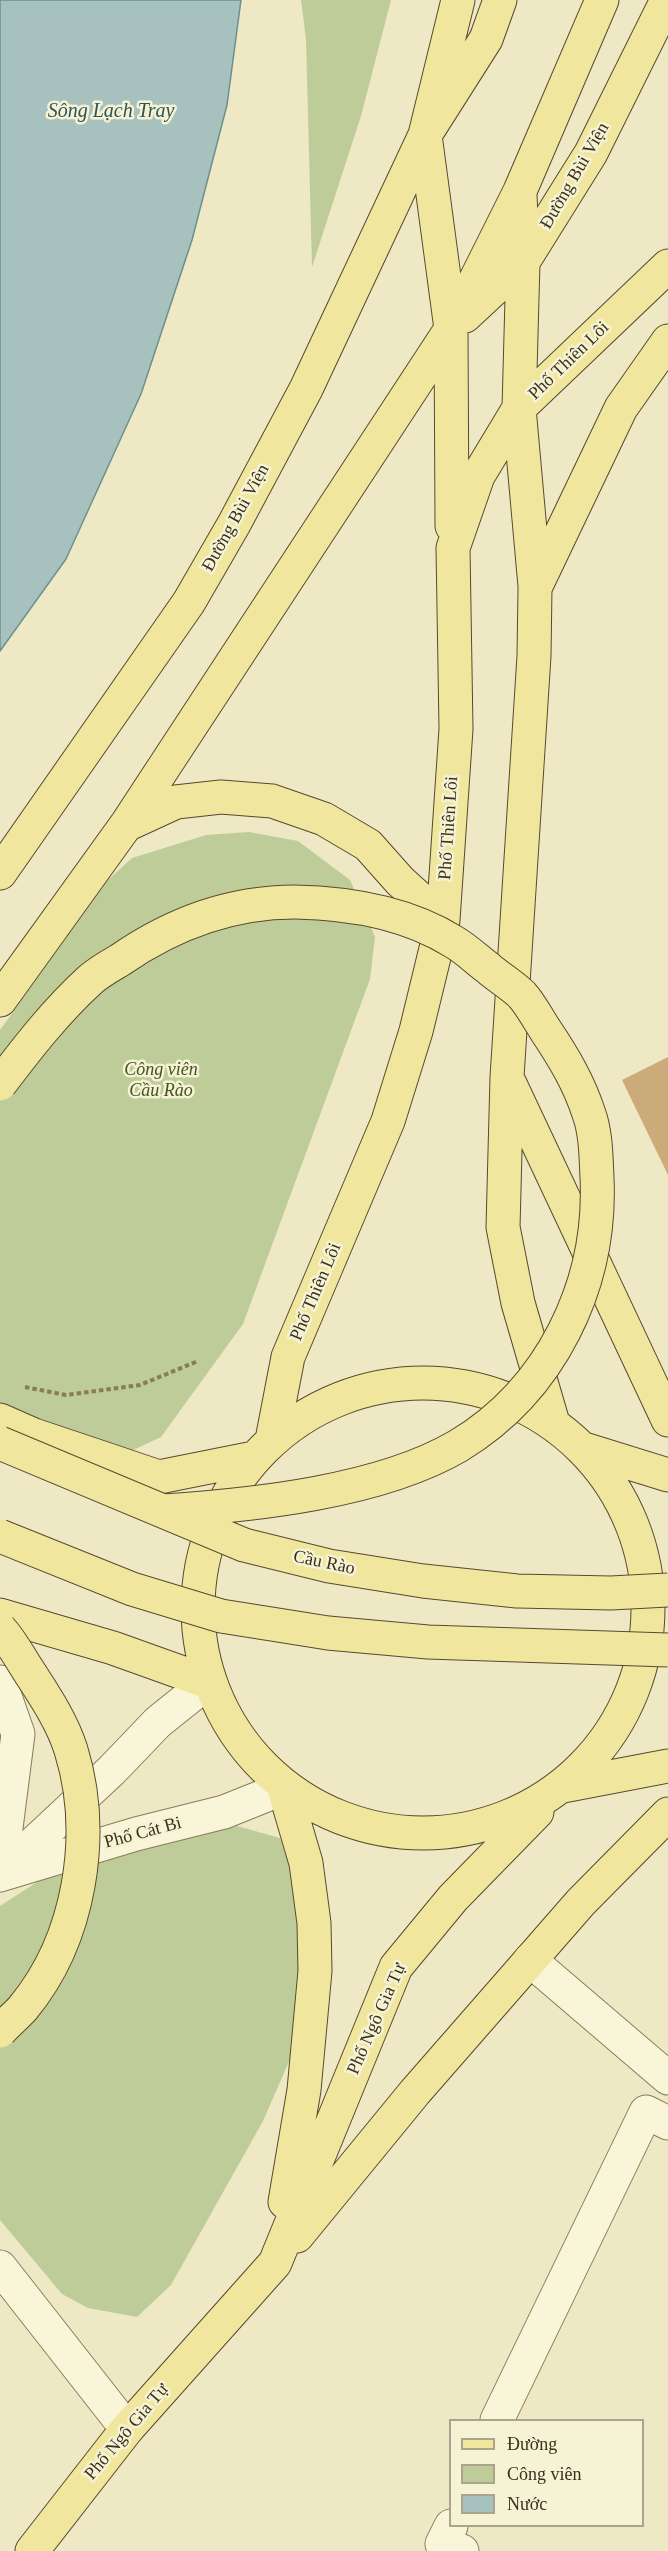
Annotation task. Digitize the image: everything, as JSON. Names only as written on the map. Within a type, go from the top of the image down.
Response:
[{"type":"main road","name":"Đường Bùi Viện","points":[[425,135],[458,0]]},
{"type":"main road","name":"Đường Bùi Viện","points":[[0,873],[189,602],[234,524],[306,389],[425,135],[486,39],[500,0]]},
{"type":"main road","name":"Đường Bùi Viện","points":[[0,1000],[126,825],[451,329],[520,191],[602,0]]},
{"type":"main road","name":"Đường Bùi Viện","points":[[451,329],[523,262],[591,153],[667,0]]},
{"type":"main road","points":[[425,135],[451,329],[453,548]]},
{"type":"main road","points":[[520,191],[523,262],[519,408],[535,588],[534,656],[507,1077],[503,1227],[518,1303],[553,1423]]},
{"type":"main road","name":"Phố Thiên Lôi","points":[[263,1449],[288,1357],[388,1121],[416,1030],[443,920],[456,729],[453,548],[478,476],[519,408],[668,266]]},
{"type":"main road","points":[[535,588],[621,408],[668,341]]},
{"type":"main road","points":[[126,825],[176,802],[221,797],[272,801],[324,819],[368,845],[400,881],[443,920]]},
{"type":"main road","points":[[0,1084],[41,1030],[92,978],[166,931],[200,918],[251,904],[333,902],[380,911],[417,922],[455,942],[521,995],[573,1071],[591,1117],[598,1206],[593,1251],[580,1299],[557,1346],[531,1384],[496,1417],[457,1446],[370,1481],[248,1505],[164,1511]]},
{"type":"main road","points":[[507,1077],[668,1420]]},
{"type":"main road","points":[[668,1475],[584,1449],[553,1423],[500,1395],[440,1382],[380,1386],[322,1406],[263,1449],[221,1508],[201,1565],[197,1624],[208,1682],[239,1741],[284,1788],[351,1824],[424,1835],[497,1822],[563,1786],[668,1766]]},
{"type":"main road","points":[[0,1420],[34,1435],[159,1477],[263,1449]]},
{"type":"main road","name":"Cầu Rào","points":[[0,1443],[244,1545],[328,1566],[423,1581],[517,1591],[611,1593],[668,1590]]},
{"type":"main road","name":"Phố Ngô Gia Tự","points":[[32,2551],[127,2429],[275,2263],[396,1966],[453,1898],[609,1736],[638,1675],[649,1608],[639,1541],[609,1479],[584,1449]]},
{"type":"main road","points":[[0,1536],[132,1589],[221,1616],[328,1633],[428,1642],[668,1650]]},
{"type":"main road","points":[[0,1616],[113,1648],[208,1682]]},
{"type":"main road","points":[[0,1629],[48,1701],[70,1748],[77,1776],[82,1834],[79,1880],[68,1929],[48,1969],[23,2008],[0,2031]]},
{"type":"main road","points":[[275,2263],[304,2090],[315,1971],[314,1923],[306,1863],[284,1788]]},
{"type":"main road","points":[[275,2263],[415,2092],[530,1960],[581,1902],[668,1814]]},
{"type":"street","points":[[0,1682],[18,1734],[0,1875]]},
{"type":"street","points":[[0,1875],[112,1770],[158,1722],[208,1682]]},
{"type":"street","name":"Phố Cát Bi","points":[[0,1875],[136,1834],[224,1812],[284,1788]]},
{"type":"street","points":[[530,1960],[668,2078]]},
{"type":"street","points":[[498,2419],[646,2112],[668,2123]]},
{"type":"street","points":[[0,2267],[127,2429]]},
{"type":"street","points":[[450,2527],[442,2544],[462,2551]]},
{"type":"path","points":[[22,1386],[66,1395],[140,1385],[198,1361]]},
{"type":"green space","points":[[301,0],[391,0],[361,116],[312,267],[306,39]]},
{"type":"green space","name":"Công viên Cầu Rào","points":[[249,832],[298,841],[350,880],[375,937],[370,979],[243,1324],[161,1437],[97,1467],[5,1463],[0,1461],[0,1030],[108,880],[132,858],[206,835]]},
{"type":"green space","points":[[237,1826],[280,1838],[300,1897],[312,1976],[294,2050],[263,2121],[171,2285],[137,2317],[88,2308],[62,2294],[0,2220],[0,1906],[48,1875],[188,1835]]},
{"type":"water","name":"Sông Lạch Tray","points":[[0,0],[241,0],[227,105],[192,240],[141,394],[66,559],[0,651]]},
{"type":"building","points":[[668,1057],[668,1175],[622,1080]]}]
